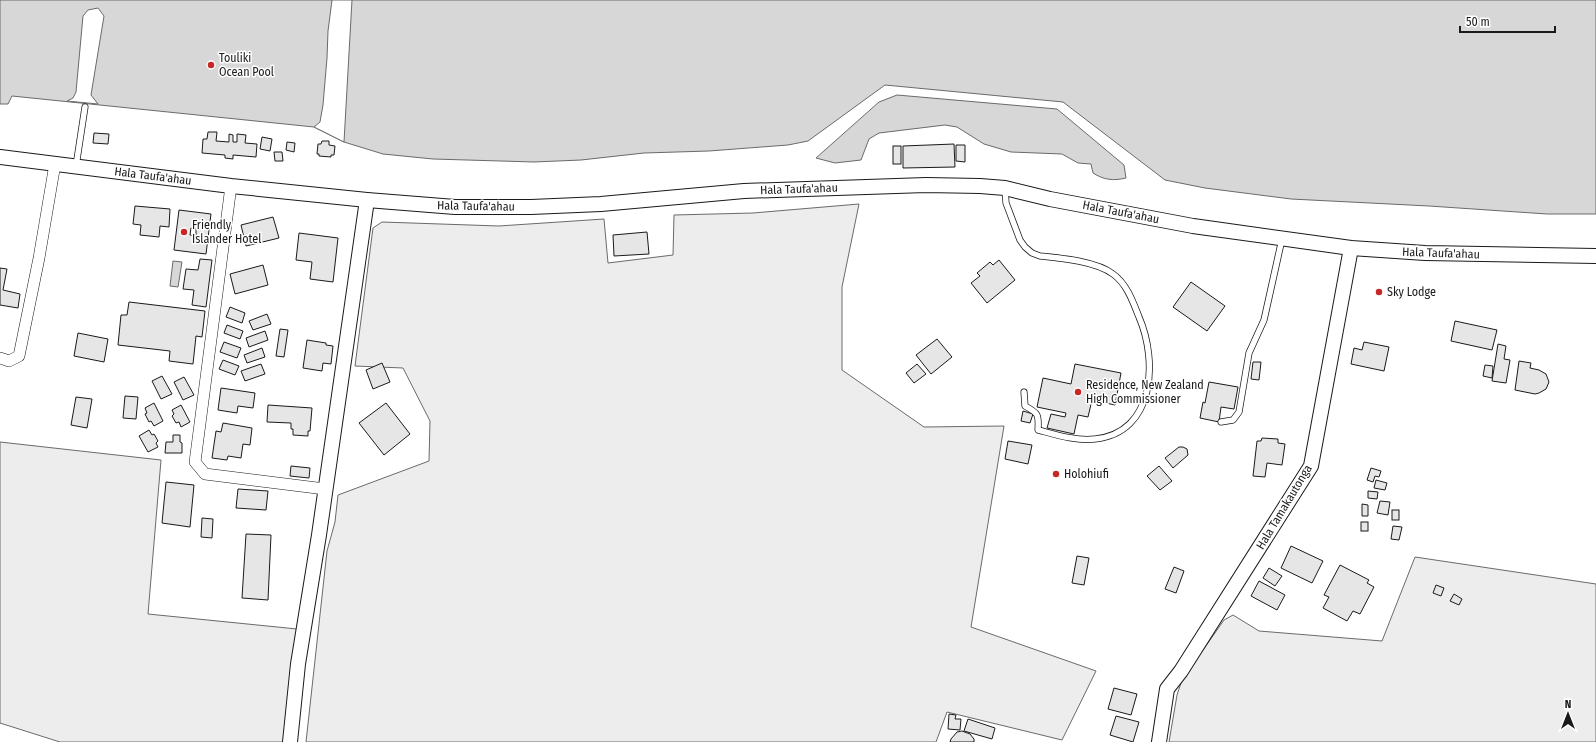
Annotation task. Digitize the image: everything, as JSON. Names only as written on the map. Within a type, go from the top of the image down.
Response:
[{"type":"street","name":"Hala Taufa'ahau","points":[[0,157],[231,186],[367,200],[455,207],[531,207],[601,204],[744,191],[926,185],[1005,188],[1193,226],[1351,248],[1425,253],[1596,256]]},
{"type":"street","points":[[0,358],[8,361],[19,356],[39,258],[55,164]]},
{"type":"street","points":[[231,186],[195,462],[206,474],[325,489]]},
{"type":"street","points":[[290,742],[298,664],[319,535],[367,200]]},
{"type":"street","name":"Hala Tamakautonga","points":[[1159,742],[1167,689],[1181,671],[1311,466],[1351,248]]},
{"type":"lane","points":[[76,166],[85,107]]},
{"type":"lane","points":[[1005,188],[1006,203],[1020,240],[1025,247],[1040,256],[1093,265],[1112,273],[1125,286],[1144,329],[1149,354],[1150,378],[1145,399],[1137,416],[1121,430],[1096,439],[1077,440],[1038,430],[1039,417],[1036,412],[1025,406],[1024,392]]},
{"type":"lane","points":[[1221,422],[1233,420],[1240,412],[1249,353],[1264,320],[1282,239]]},
{"type":"shaded area","points":[[0,0],[1596,0],[1596,214],[1547,214],[1291,199],[1205,188],[1165,180],[1063,102],[885,85],[808,141],[788,145],[709,151],[644,153],[581,160],[534,162],[433,159],[383,154],[344,142],[314,127],[12,96],[8,104],[0,104]]},
{"type":"shaded area","points":[[897,95],[1057,109],[1124,165],[1126,178],[1113,180],[1101,177],[1093,173],[1091,164],[1078,163],[1062,154],[1011,152],[984,144],[957,127],[945,125],[879,133],[869,139],[861,160],[835,163],[816,158],[879,102]]},
{"type":"shaded area","points":[[859,204],[842,287],[842,370],[924,427],[1004,426],[971,627],[1096,671],[1062,740],[947,712],[936,742],[306,742],[327,551],[335,522],[338,495],[429,461],[430,421],[403,368],[355,366],[373,228],[382,222],[499,226],[604,219],[608,263],[673,255],[674,215],[753,213]]},
{"type":"shaded area","points":[[173,261],[182,262],[178,287],[170,286]]},
{"type":"shaded area","points":[[0,442],[161,460],[148,614],[297,629],[284,742],[60,742],[0,723]]},
{"type":"shaded area","points":[[1415,557],[1596,584],[1596,742],[1169,742],[1177,695],[1182,680],[1224,620],[1233,615],[1259,631],[1382,641]]},
{"type":"pier","points":[[332,0],[352,0],[344,142],[314,127],[320,122],[323,105],[328,31]]},
{"type":"pier","points":[[98,8],[104,16],[91,95],[98,104],[67,101],[73,98],[76,92],[83,16],[88,10]]},
{"type":"building","points":[[208,132],[217,132],[216,141],[229,142],[229,134],[233,135],[233,142],[237,142],[237,134],[246,135],[245,143],[257,144],[256,157],[233,155],[233,159],[225,158],[225,155],[202,153],[203,139],[207,139]]},
{"type":"building","points":[[94,133],[109,134],[108,144],[93,143]]},
{"type":"building","points":[[262,137],[272,139],[270,151],[260,149]]},
{"type":"building","points":[[322,141],[329,141],[329,145],[335,146],[334,155],[331,155],[331,157],[319,156],[319,154],[317,154],[318,144],[321,144]]},
{"type":"building","points":[[287,142],[295,143],[294,152],[286,150]]},
{"type":"building","points":[[954,144],[955,167],[903,168],[903,146]]},
{"type":"building","points":[[956,145],[965,145],[965,162],[956,161]]},
{"type":"building","points":[[893,146],[901,146],[901,164],[893,164]]},
{"type":"building","points":[[274,152],[282,152],[283,161],[275,161]]},
{"type":"building","points":[[135,206],[170,209],[169,227],[160,226],[159,237],[140,235],[141,225],[133,224]]},
{"type":"building","name":"Friendly Islander Hotel","points":[[179,210],[211,214],[206,254],[174,250]],"holes":[[[191,228],[196,229],[196,236],[190,235]]]},
{"type":"building","points":[[273,217],[279,238],[246,246],[241,225]]},
{"type":"building","points":[[647,232],[649,254],[614,256],[613,235]]},
{"type":"building","points":[[299,233],[338,238],[333,282],[310,279],[312,262],[296,260]]},
{"type":"building","points":[[200,259],[212,260],[206,307],[192,305],[194,290],[183,289],[186,269],[198,270]]},
{"type":"building","points":[[999,260],[1015,280],[987,303],[971,283],[980,276],[977,273],[990,262],[993,265]]},
{"type":"building","points":[[263,265],[268,285],[235,294],[230,274]]},
{"type":"building","points":[[0,268],[7,269],[3,290],[20,294],[18,308],[0,305]]},
{"type":"building","points":[[1191,282],[1225,306],[1207,331],[1173,307]]},
{"type":"building","points":[[129,302],[205,311],[202,337],[196,336],[193,364],[169,361],[170,351],[118,345],[121,315],[127,315]]},
{"type":"building","points":[[230,307],[245,313],[242,323],[226,317]]},
{"type":"building","points":[[267,314],[271,324],[253,330],[249,321]]},
{"type":"building","points":[[1455,321],[1497,330],[1492,350],[1451,341]]},
{"type":"building","points":[[227,325],[243,331],[240,339],[224,333]]},
{"type":"building","points":[[280,329],[288,330],[284,357],[276,356]]},
{"type":"building","points":[[265,331],[268,340],[249,347],[246,338]]},
{"type":"building","points":[[78,333],[108,339],[104,362],[74,356]]},
{"type":"building","points":[[937,339],[952,357],[931,374],[916,355]]},
{"type":"building","points":[[307,340],[326,343],[326,345],[333,346],[331,364],[323,363],[322,371],[303,368]]},
{"type":"building","points":[[224,342],[241,348],[237,358],[220,352]]},
{"type":"building","points":[[1364,342],[1389,347],[1384,371],[1351,364],[1354,348],[1362,350]]},
{"type":"building","points":[[1498,344],[1506,346],[1504,359],[1510,360],[1506,383],[1492,381]]},
{"type":"building","points":[[262,348],[265,357],[247,363],[244,355]]},
{"type":"building","points":[[223,360],[239,366],[235,375],[219,369]]},
{"type":"building","points":[[1519,361],[1531,363],[1530,368],[1539,370],[1546,374],[1549,382],[1546,389],[1535,394],[1515,390]]},
{"type":"building","points":[[1253,362],[1261,362],[1259,380],[1251,379]]},
{"type":"building","points":[[382,363],[390,382],[373,389],[366,370]]},
{"type":"building","points":[[261,364],[265,374],[245,381],[241,371]]},
{"type":"building","points":[[917,364],[926,374],[914,383],[906,373]]},
{"type":"building","name":"Residence, New Zealand High Commissioner","points":[[1075,364],[1121,373],[1115,405],[1092,400],[1088,417],[1078,415],[1074,434],[1047,428],[1051,414],[1065,417],[1066,413],[1037,407],[1043,378],[1071,384]]},
{"type":"building","points":[[1485,365],[1493,366],[1492,378],[1483,376]]},
{"type":"building","points":[[162,376],[172,394],[161,399],[152,381]]},
{"type":"building","points":[[184,377],[194,395],[183,400],[174,382]]},
{"type":"building","points":[[1209,382],[1238,387],[1234,409],[1221,407],[1219,422],[1200,418],[1203,402],[1205,403]]},
{"type":"building","points":[[221,388],[255,393],[253,408],[238,406],[237,413],[218,410]]},
{"type":"building","points":[[125,396],[138,397],[136,419],[123,418]]},
{"type":"building","points":[[76,397],[92,399],[87,428],[71,425]]},
{"type":"building","points":[[154,403],[163,421],[154,426],[151,421],[149,422],[145,414],[147,413],[145,408]]},
{"type":"building","points":[[386,403],[410,434],[384,455],[359,423]]},
{"type":"building","points":[[181,405],[190,422],[181,427],[179,422],[176,423],[172,416],[174,414],[172,410]]},
{"type":"building","points":[[268,405],[312,408],[310,431],[308,431],[308,436],[293,435],[291,423],[267,422]]},
{"type":"building","points":[[1023,411],[1033,414],[1030,423],[1021,421]]},
{"type":"building","points":[[223,423],[252,428],[250,445],[243,444],[241,458],[228,456],[227,460],[212,458],[216,431],[221,432]]},
{"type":"building","points":[[149,430],[152,435],[154,434],[158,441],[156,443],[158,447],[148,452],[139,436]]},
{"type":"building","points":[[173,435],[180,435],[182,453],[165,453],[166,442],[173,442]]},
{"type":"building","points":[[1262,438],[1278,439],[1278,443],[1285,444],[1282,465],[1267,463],[1265,477],[1253,476],[1257,441],[1261,441]]},
{"type":"building","points":[[1008,441],[1032,445],[1028,464],[1005,459]]},
{"type":"building","points":[[1179,447],[1187,449],[1188,455],[1173,468],[1165,458]]},
{"type":"building","points":[[291,466],[310,468],[309,478],[290,476]]},
{"type":"building","points":[[1159,466],[1172,481],[1160,490],[1147,476]]},
{"type":"building","points":[[1371,468],[1381,471],[1379,477],[1375,476],[1373,482],[1367,480]]},
{"type":"building","points":[[1376,480],[1387,483],[1385,490],[1374,488]]},
{"type":"building","points":[[166,482],[194,485],[190,527],[162,523]]},
{"type":"building","points":[[238,489],[268,491],[266,510],[236,508]]},
{"type":"building","points":[[1368,491],[1378,492],[1377,499],[1368,498]]},
{"type":"building","points":[[1380,501],[1390,502],[1388,515],[1377,513]]},
{"type":"building","points":[[1362,504],[1368,505],[1368,516],[1362,516]]},
{"type":"building","points":[[1392,510],[1399,510],[1399,520],[1392,520]]},
{"type":"building","points":[[202,518],[213,519],[212,538],[201,537]]},
{"type":"building","points":[[1361,522],[1368,522],[1368,531],[1361,531]]},
{"type":"building","points":[[1393,526],[1402,527],[1399,540],[1391,539]]},
{"type":"building","points":[[246,534],[271,535],[268,600],[242,598]]},
{"type":"building","points":[[1291,546],[1323,561],[1312,583],[1281,568]]},
{"type":"building","points":[[1077,556],[1089,558],[1084,585],[1072,583]]},
{"type":"building","points":[[1340,565],[1369,580],[1367,583],[1374,587],[1360,614],[1353,611],[1347,621],[1323,608],[1329,597],[1324,595]]},
{"type":"building","points":[[1174,567],[1184,571],[1176,593],[1165,589]]},
{"type":"building","points":[[1269,568],[1282,576],[1275,586],[1263,578]]},
{"type":"building","points":[[1259,581],[1285,595],[1277,610],[1251,596]]},
{"type":"building","points":[[1436,585],[1444,588],[1441,596],[1433,593]]},
{"type":"building","points":[[1454,594],[1462,599],[1459,605],[1450,601]]},
{"type":"building","points":[[1114,688],[1137,694],[1131,715],[1108,709]]},
{"type":"building","points":[[949,714],[956,715],[955,719],[961,719],[960,730],[948,729]]},
{"type":"building","points":[[1116,716],[1139,722],[1133,742],[1110,735]]},
{"type":"building","points":[[968,719],[995,728],[992,739],[964,731]]},
{"type":"building","points":[[962,731],[970,734],[974,739],[974,742],[950,742],[957,732]]},
{"type":"place","name":"Touliki Ocean Pool","points":[[211,65]]},
{"type":"place","name":"Friendly Islander Hotel","points":[[184,232]]},
{"type":"place","name":"Sky Lodge","points":[[1379,292]]},
{"type":"place","name":"Residence, New Zealand High Commissioner","points":[[1078,392]]},
{"type":"place","name":"Holohiufi","points":[[1056,474]]}]
